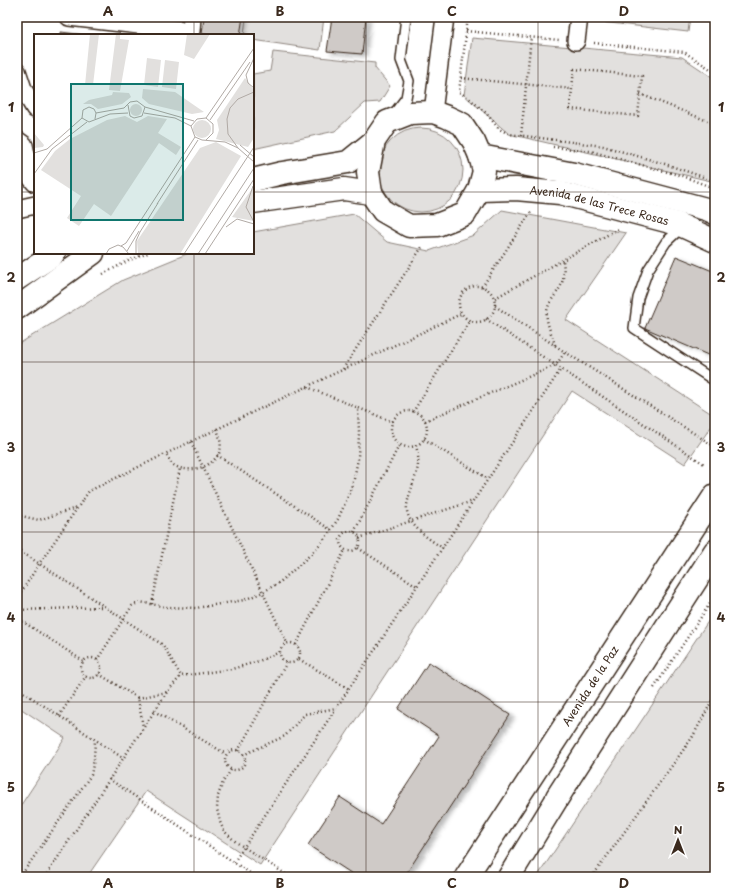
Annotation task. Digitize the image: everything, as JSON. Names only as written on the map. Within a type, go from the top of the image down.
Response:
[{"type":"main road","points":[[254,180],[282,173],[348,162],[374,141],[387,122],[410,113],[433,112],[462,124],[474,142],[480,156],[484,171],[479,190],[465,214],[437,225],[409,226],[384,211],[371,193],[368,172],[374,141]]},
{"type":"main road","name":"Avenida de las Trece Rosas","points":[[480,156],[574,174],[706,209],[715,213]]},
{"type":"main road","points":[[254,202],[344,189],[371,193]]},
{"type":"main road","name":"Avenida de las Trece Rosas","points":[[479,190],[516,189],[560,193],[678,224],[715,240]]},
{"type":"main road","points":[[17,279],[53,254]]},
{"type":"main road","points":[[17,308],[93,254]]},
{"type":"main road","name":"Avenida de la Paz","points":[[466,877],[715,495]]},
{"type":"main road","points":[[509,877],[568,781],[715,551]]},
{"type":"main road","points":[[502,877],[568,781]]},
{"type":"street","points":[[68,17],[192,24]]},
{"type":"street","points":[[433,112],[446,17]]},
{"type":"street","points":[[576,41],[579,17]]},
{"type":"street","points":[[17,71],[22,89],[34,107]]},
{"type":"street","points":[[23,147],[31,178],[34,181]]},
{"type":"street","points":[[17,209],[34,205]]},
{"type":"lane","points":[[387,122],[406,98],[409,81],[401,60],[406,17]]},
{"type":"lane","points":[[683,226],[666,242],[648,270],[638,298],[634,328],[715,381]]},
{"type":"path","points":[[468,17],[459,92],[470,99],[486,113],[499,129],[509,134],[521,136],[603,146],[665,164],[715,181]]},
{"type":"path","points":[[521,136],[531,37]]},
{"type":"path","points":[[574,70],[642,76],[640,94],[638,116],[570,109],[574,70]]},
{"type":"path","points":[[461,78],[572,89]]},
{"type":"path","points":[[640,94],[715,124]]},
{"type":"path","points":[[482,287],[534,206]]},
{"type":"path","points":[[495,298],[622,227]]},
{"type":"path","points":[[342,370],[422,247]]},
{"type":"path","points":[[555,345],[547,320],[547,310],[562,283],[564,272],[563,260]]},
{"type":"path","points":[[476,286],[484,287],[491,292],[495,298],[495,306],[492,314],[479,322],[470,320],[464,316],[460,308],[460,300],[463,293],[469,288],[476,286]]},
{"type":"path","points":[[495,306],[714,446]]},
{"type":"path","points":[[17,599],[89,491],[463,313]]},
{"type":"path","points":[[486,319],[704,464]]},
{"type":"path","points":[[413,412],[470,320]]},
{"type":"path","points":[[425,420],[556,365],[565,352]]},
{"type":"path","points":[[234,862],[561,369]]},
{"type":"path","points":[[307,387],[393,422]]},
{"type":"path","points":[[97,660],[132,606],[140,602],[167,607],[196,608],[244,600],[263,592],[280,582],[312,553],[327,536],[338,519],[354,478],[358,459],[358,409]]},
{"type":"path","points":[[408,411],[416,412],[425,420],[427,424],[427,432],[424,439],[416,445],[410,446],[400,444],[396,441],[392,434],[393,422],[401,413],[408,411]]},
{"type":"path","points":[[166,454],[172,464],[180,468],[192,470],[203,467],[214,460],[220,450],[220,438],[217,429]]},
{"type":"path","points":[[424,439],[488,480]]},
{"type":"path","points":[[191,442],[287,643]]},
{"type":"path","points":[[354,532],[400,444]]},
{"type":"path","points":[[416,445],[418,467],[408,502],[408,511],[412,521],[419,531],[442,548]]},
{"type":"path","points":[[217,455],[331,530]]},
{"type":"path","points":[[152,604],[180,468]]},
{"type":"path","points":[[359,538],[474,501]]},
{"type":"path","points":[[17,515],[39,520],[77,508]]},
{"type":"path","points":[[347,532],[354,532],[359,536],[359,538],[361,542],[358,548],[353,551],[345,550],[340,541],[342,535],[347,532]]},
{"type":"path","points":[[358,548],[417,586]]},
{"type":"path","points":[[17,549],[163,645],[181,676]]},
{"type":"path","points":[[296,645],[345,550]]},
{"type":"path","points":[[17,604],[21,613],[17,623]]},
{"type":"path","points":[[20,610],[104,607]]},
{"type":"path","points":[[19,619],[83,661]]},
{"type":"path","points":[[44,877],[143,727],[167,692],[181,676],[232,669],[259,661],[280,652],[282,647],[287,643],[294,643],[299,647],[301,653],[299,659],[293,663],[287,662],[282,658],[280,652]]},
{"type":"path","points":[[88,658],[94,658],[97,660],[100,662],[101,668],[99,674],[94,677],[88,677],[83,674],[81,668],[83,661],[88,658]]},
{"type":"path","points":[[299,659],[349,689]]},
{"type":"path","points":[[238,751],[287,662]]},
{"type":"path","points":[[99,674],[138,698],[167,692]]},
{"type":"path","points":[[59,716],[86,676]]},
{"type":"path","points":[[17,688],[123,758]]},
{"type":"path","points":[[592,877],[692,738],[715,694]]},
{"type":"path","points":[[138,698],[143,727]]},
{"type":"path","points":[[243,755],[285,736],[305,714],[337,708]]},
{"type":"path","points":[[154,711],[226,754]]},
{"type":"path","points":[[20,877],[91,774],[94,760],[95,740]]},
{"type":"path","points":[[231,750],[238,751],[243,755],[245,761],[243,766],[238,770],[231,770],[226,766],[224,760],[226,754],[231,750]]},
{"type":"path","points":[[231,770],[223,782],[218,796],[217,809],[224,831],[244,848],[290,877]]},
{"type":"path","points":[[109,779],[256,877]]},
{"type":"shaded area","points":[[246,17],[324,17],[320,50],[254,40],[254,34],[244,34]]},
{"type":"shaded area","points":[[592,17],[690,17],[688,32],[592,21]]},
{"type":"shaded area","points":[[472,38],[682,57],[715,79],[715,182],[509,134],[464,95]]},
{"type":"shaded area","points":[[273,52],[375,63],[375,68],[390,86],[380,102],[365,103],[335,131],[254,149],[254,74],[270,71]]},
{"type":"shaded area","points":[[421,128],[429,129],[444,135],[456,147],[462,162],[462,178],[456,193],[444,205],[429,211],[421,212],[413,211],[398,205],[386,193],[380,178],[379,170],[380,162],[386,147],[398,135],[413,129]]},
{"type":"shaded area","points":[[502,210],[626,233],[566,320],[715,416],[715,421],[685,464],[572,391],[260,865],[146,791],[87,877],[17,877],[17,811],[65,738],[17,706],[17,345],[123,280],[187,254],[254,254],[254,232],[354,214],[387,242],[429,251],[474,235]]},
{"type":"shaded area","points":[[715,611],[715,877],[537,877]]},
{"type":"building","points":[[204,17],[243,17],[240,34],[202,34]]},
{"type":"building","points":[[332,17],[366,17],[362,54],[327,51]]},
{"type":"building","points":[[61,32],[77,34],[61,34]]},
{"type":"building","points":[[676,256],[715,272],[715,358],[645,328]]},
{"type":"building","points":[[429,662],[510,715],[404,877],[357,877],[308,845],[340,797],[381,824],[439,736],[398,709]]}]
